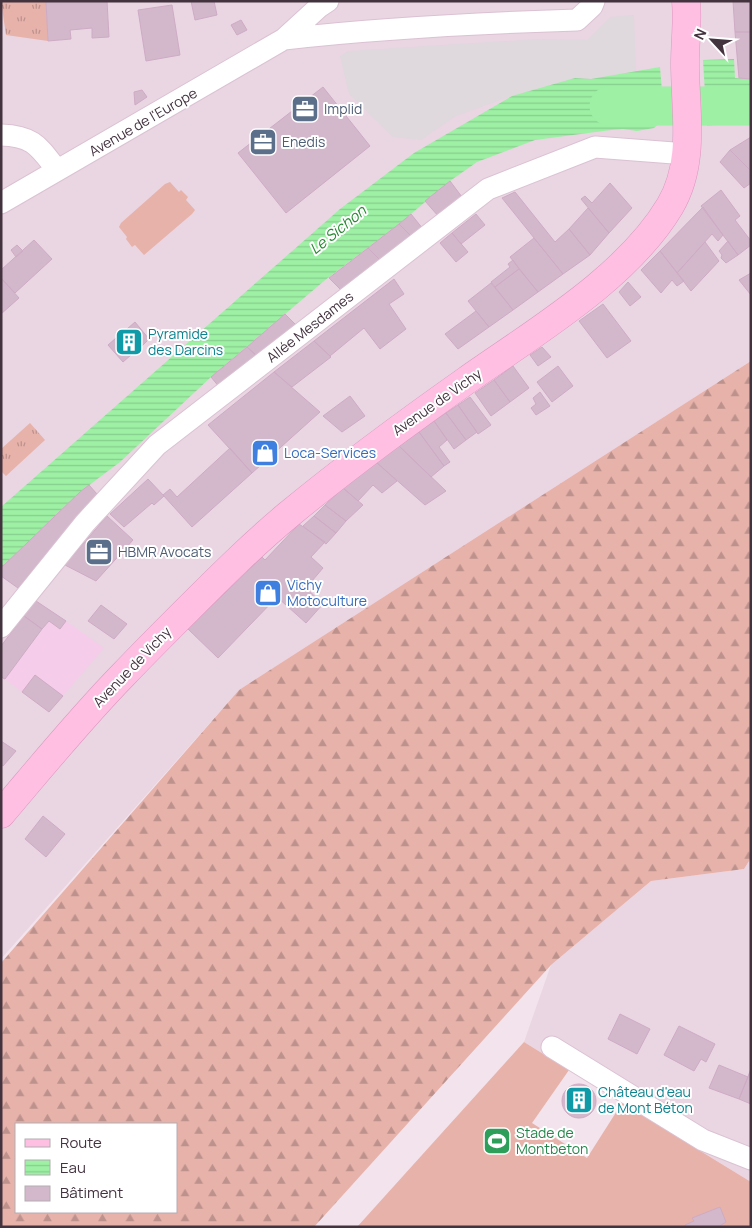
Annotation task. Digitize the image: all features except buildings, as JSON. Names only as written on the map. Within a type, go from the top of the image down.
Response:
[{"type":"main road","name":"Avenue de Vichy","points":[[673,1],[685,63]]},
{"type":"main road","name":"Avenue de Vichy","points":[[1,814],[123,675],[216,581],[286,516],[408,422],[571,308],[629,258],[671,204],[681,178],[687,154],[686,1]]},
{"type":"street","name":"Avenue de l'Europe","points":[[284,39],[466,23],[577,20],[592,6],[594,1]]},
{"type":"street","name":"Avenue de l'Europe","points":[[1,203],[284,39],[323,4]]},
{"type":"street","points":[[323,4],[318,18],[326,28],[336,33]]},
{"type":"street","points":[[1,135],[22,138],[36,143],[57,170]]},
{"type":"street","name":"Allée Mesdames","points":[[1,628],[85,523],[157,445],[488,189],[595,147],[687,154]]},
{"type":"street","points":[[552,1047],[703,1140],[751,1159]]},
{"type":"shaded area","points":[[1,1],[751,1],[751,361],[239,690],[1,959]]},
{"type":"shaded area","points":[[634,15],[636,71],[591,79],[575,78],[512,96],[456,116],[421,140],[393,137],[349,94],[340,56],[348,51],[539,39],[587,40],[610,17]]},
{"type":"shaded area","points":[[49,621],[60,629],[66,621],[104,648],[49,712],[5,679]]},
{"type":"shaded area","points":[[751,858],[751,1182],[524,1042],[551,965],[651,881],[744,869]]},
{"type":"green space","points":[[1,1],[46,1],[48,41],[6,35]]},
{"type":"green space","points":[[170,182],[179,192],[181,190],[188,197],[186,200],[195,210],[144,255],[135,245],[132,247],[119,227],[121,223],[165,184]]},
{"type":"green space","points":[[751,361],[751,858],[744,869],[651,881],[551,965],[314,1227],[1,1227],[1,963],[239,690]]},
{"type":"green space","points":[[30,423],[45,440],[6,476],[1,471],[1,449]]},
{"type":"green space","name":"Stade de Montbeton","points":[[524,1042],[569,1070],[532,1123],[587,1158],[622,1103],[751,1182],[751,1227],[357,1227]]},
{"type":"water","points":[[734,59],[735,78],[751,79],[751,113],[726,112],[725,124],[707,126],[703,60]]},
{"type":"water","points":[[660,67],[664,116],[663,120],[654,128],[637,131],[611,130],[535,140],[477,162],[450,181],[399,224],[324,281],[211,377],[120,462],[80,492],[1,568],[1,507],[340,209],[414,153],[512,96],[575,78],[591,79]]},
{"type":"waterway","name":"Le Sichon","points":[[609,106],[751,106]]},
{"type":"place","name":"Implid","points":[[305,109]]},
{"type":"place","name":"Enedis","points":[[263,142]]},
{"type":"place","name":"Pyramide des Darcins","points":[[129,342]]},
{"type":"place","name":"Loca-Services","points":[[265,453]]},
{"type":"place","name":"HBMR Avocats","points":[[99,552]]},
{"type":"place","name":"Vichy Motoculture","points":[[268,593]]},
{"type":"place","name":"Château d'eau de Mont Béton","points":[[579,1100]]},
{"type":"place","name":"Stade de Montbeton","points":[[497,1141]]}]
